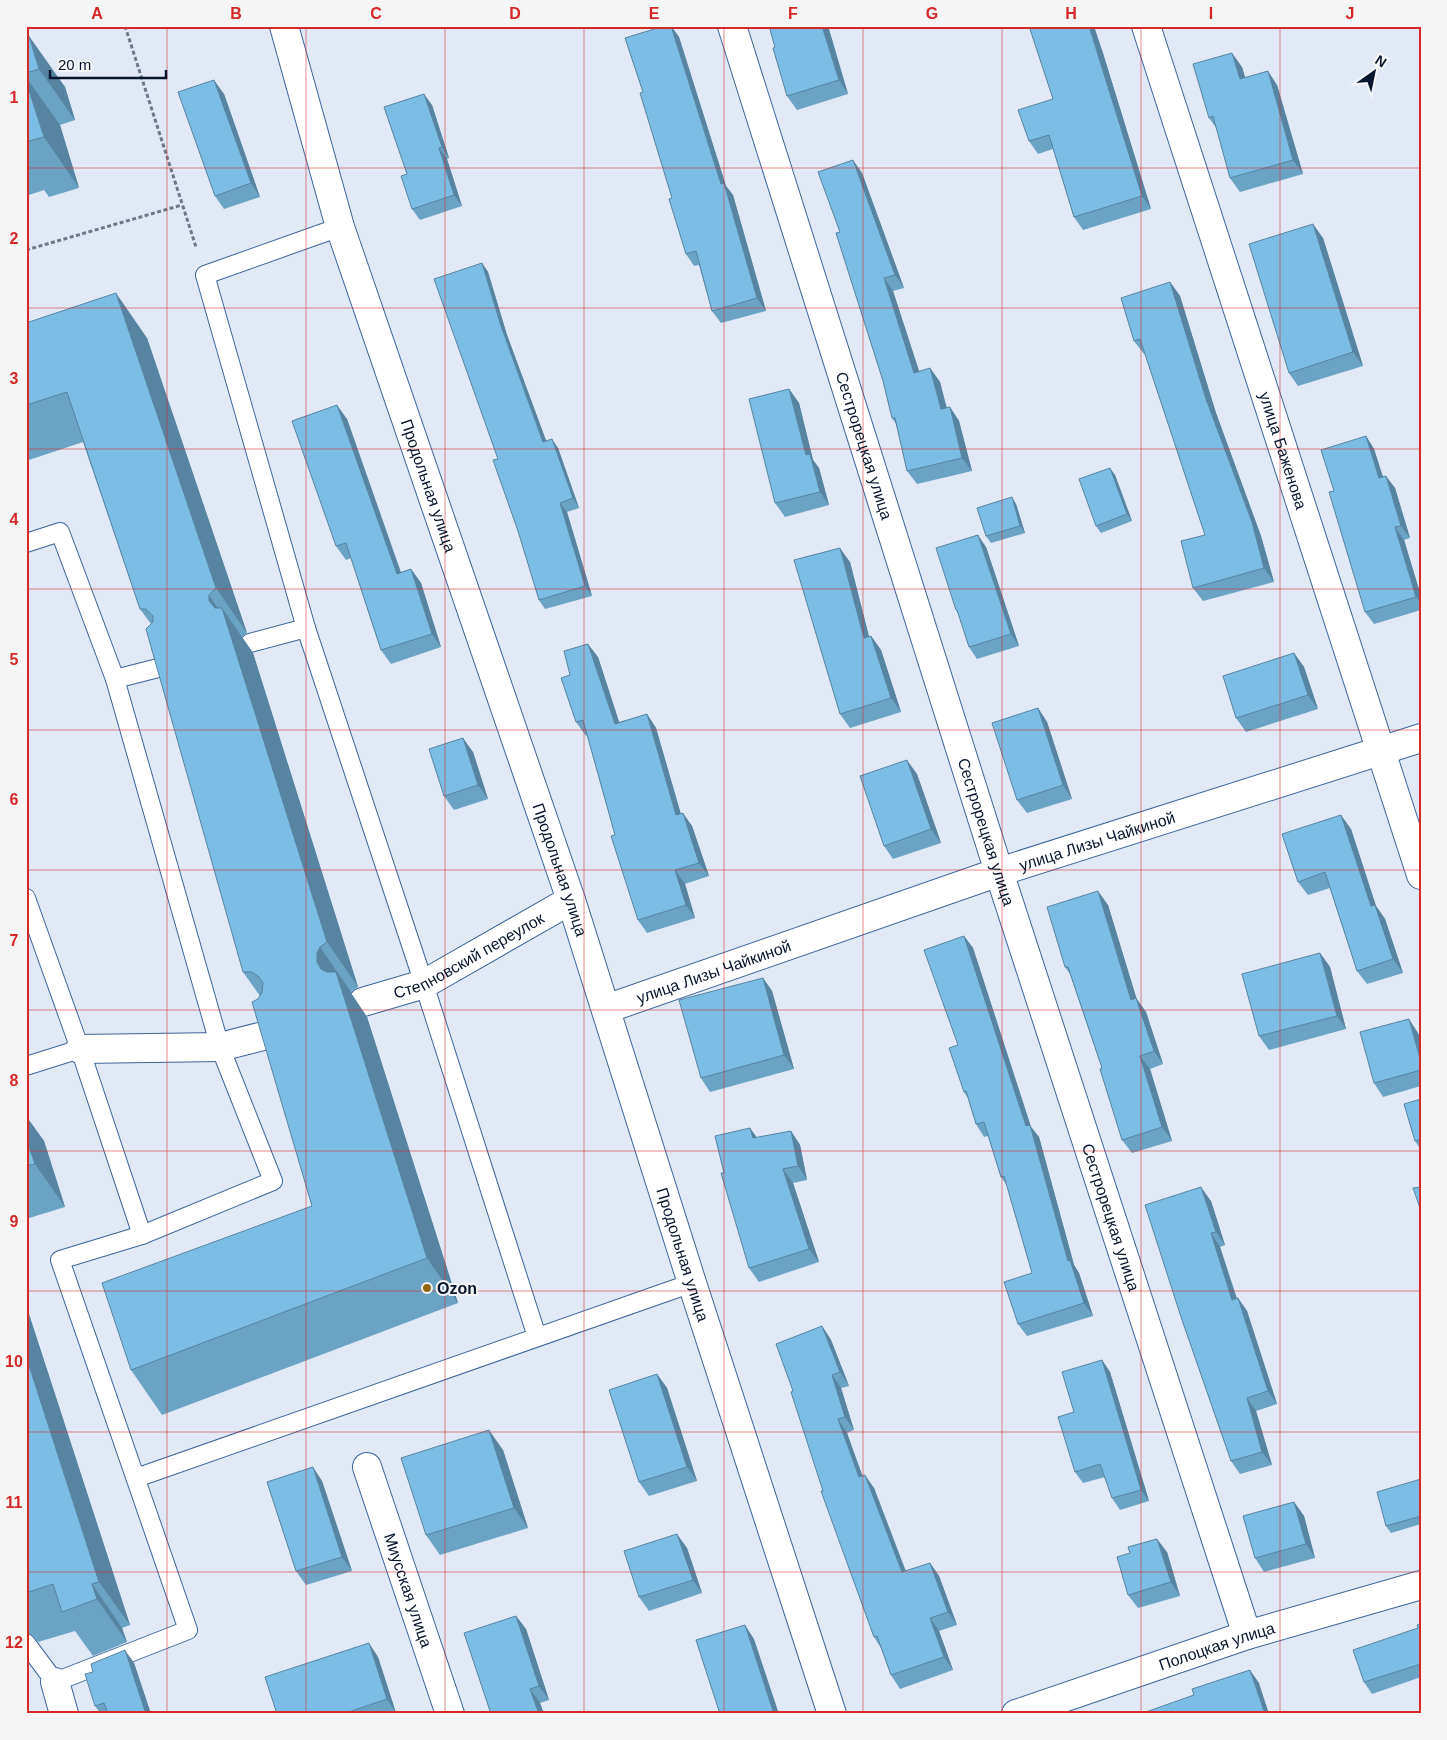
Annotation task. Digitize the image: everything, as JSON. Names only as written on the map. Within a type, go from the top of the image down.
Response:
[{"type":"street","name":"Продольная улица","points":[[284,26],[340,227],[571,900],[692,1283],[832,1714]]},
{"type":"street","name":"Сестрорецкая улица","points":[[732,26],[999,872],[1247,1635]]},
{"type":"street","name":"улица Баженова","points":[[1146,26],[1421,876]]},
{"type":"street","name":"улица Лизы Чайкиной","points":[[606,1009],[999,872],[1421,738]]},
{"type":"street","name":"Степновский переулок","points":[[363,1002],[424,984],[571,900]]},
{"type":"street","points":[[80,1049],[220,1047],[279,1032]]},
{"type":"street","name":"Миусская улица","points":[[367,1467],[450,1714]]},
{"type":"street","name":"Полоцкая улица","points":[[1016,1714],[1247,1635],[1421,1585]]},
{"type":"street","points":[[55,1682],[64,1714]]},
{"type":"lane","points":[[340,227],[204,275],[306,628],[424,984],[537,1337]]},
{"type":"lane","points":[[26,543],[60,532],[115,679],[220,1047],[273,1181],[142,1234],[60,1260],[188,1630],[55,1682],[26,1644]]},
{"type":"lane","points":[[250,643],[306,628]]},
{"type":"lane","points":[[115,679],[174,664]]},
{"type":"lane","points":[[26,898],[80,1049],[142,1234]]},
{"type":"lane","points":[[26,1066],[80,1049]]},
{"type":"lane","points":[[136,1478],[692,1283]]},
{"type":"path","points":[[125,26],[204,275]]},
{"type":"path","points":[[26,250],[182,205]]},
{"type":"building","points":[[664,26],[671,26],[721,184],[724,183],[757,298],[712,311],[696,251],[686,254],[669,199],[672,198],[640,93],[643,92],[625,38]]},
{"type":"building","points":[[769,26],[822,26],[839,80],[787,96],[773,48],[775,47]]},
{"type":"building","points":[[1029,26],[1089,26],[1142,196],[1074,217],[1049,135],[1029,141],[1018,110],[1053,99]]},
{"type":"building","points":[[29,36],[39,69],[26,73],[26,37]]},
{"type":"building","points":[[1232,53],[1240,79],[1268,71],[1293,160],[1230,178],[1213,116],[1209,118],[1193,64]]},
{"type":"building","points":[[214,80],[251,183],[215,196],[178,92]]},
{"type":"building","points":[[26,81],[44,137],[26,142]]},
{"type":"building","points":[[424,94],[442,147],[439,148],[454,195],[412,209],[401,176],[407,174],[384,107]]},
{"type":"building","points":[[853,160],[895,275],[884,278],[914,373],[930,368],[941,409],[950,407],[962,458],[907,471],[895,418],[892,418],[883,381],[836,233],[840,232],[818,172]]},
{"type":"building","points":[[1313,224],[1353,352],[1289,373],[1249,244]]},
{"type":"building","points":[[482,263],[501,326],[543,442],[552,439],[573,498],[560,503],[585,586],[539,600],[518,531],[493,460],[498,459],[434,279]]},
{"type":"building","points":[[1170,282],[1206,399],[1252,522],[1264,568],[1193,588],[1181,541],[1205,535],[1140,339],[1134,341],[1121,298]]},
{"type":"building","points":[[116,293],[216,588],[209,595],[209,601],[215,608],[222,608],[327,942],[320,947],[317,953],[317,962],[321,969],[327,972],[336,972],[427,1258],[131,1370],[102,1283],[312,1206],[252,1002],[258,999],[262,992],[263,983],[252,972],[243,972],[146,629],[153,622],[153,616],[146,609],[140,609],[67,392],[26,405],[26,323]]},
{"type":"building","points":[[789,389],[806,455],[810,454],[820,492],[775,503],[749,399]]},
{"type":"building","points":[[337,405],[397,574],[411,569],[432,634],[381,650],[346,543],[336,546],[292,421]]},
{"type":"building","points":[[1366,436],[1379,478],[1386,476],[1401,526],[1395,527],[1416,597],[1365,612],[1329,492],[1334,491],[1321,450]]},
{"type":"building","points":[[1110,468],[1127,514],[1096,526],[1079,479]]},
{"type":"building","points":[[1012,497],[1020,526],[986,536],[977,508]]},
{"type":"building","points":[[978,535],[1011,634],[969,647],[936,548]]},
{"type":"building","points":[[840,548],[864,638],[871,636],[891,698],[840,714],[794,560]]},
{"type":"building","points":[[588,644],[615,724],[647,714],[676,815],[683,813],[699,863],[675,870],[686,905],[638,920],[611,836],[615,835],[583,720],[576,722],[561,678],[570,675],[564,651]]},
{"type":"building","points":[[1294,653],[1308,695],[1236,718],[1223,676]]},
{"type":"building","points":[[1038,708],[1063,785],[1017,800],[992,723]]},
{"type":"building","points":[[463,738],[478,785],[444,796],[429,749]]},
{"type":"building","points":[[907,760],[931,829],[884,846],[860,776]]},
{"type":"building","points":[[1341,815],[1371,906],[1375,905],[1393,959],[1357,971],[1325,872],[1298,882],[1282,834]]},
{"type":"building","points":[[1098,891],[1131,1000],[1136,998],[1154,1051],[1140,1056],[1162,1127],[1122,1140],[1100,1069],[1102,1068],[1068,967],[1065,967],[1047,907]]},
{"type":"building","points":[[964,936],[1026,1126],[1030,1125],[1068,1261],[1070,1260],[1084,1303],[1018,1324],[1004,1282],[1032,1273],[1004,1176],[1001,1177],[984,1122],[976,1124],[966,1091],[964,1092],[949,1048],[958,1045],[924,950]]},
{"type":"building","points":[[1320,953],[1337,1016],[1259,1036],[1242,974]]},
{"type":"building","points":[[763,978],[784,1055],[701,1078],[679,1000]]},
{"type":"building","points":[[1409,1019],[1421,1062],[1421,1070],[1374,1083],[1360,1032]]},
{"type":"building","points":[[1421,1099],[1421,1139],[1415,1141],[1404,1104]]},
{"type":"building","points":[[750,1128],[753,1138],[791,1131],[798,1166],[783,1169],[809,1249],[749,1268],[721,1173],[724,1173],[715,1136]]},
{"type":"building","points":[[26,1138],[35,1164],[26,1166]]},
{"type":"building","points":[[1201,1187],[1216,1232],[1211,1233],[1232,1300],[1238,1298],[1268,1391],[1247,1398],[1262,1452],[1231,1461],[1181,1317],[1145,1205]]},
{"type":"building","points":[[1421,1187],[1421,1211],[1413,1188]]},
{"type":"building","points":[[822,1326],[840,1372],[832,1375],[845,1417],[838,1419],[859,1477],[865,1475],[902,1572],[930,1563],[948,1612],[930,1618],[944,1657],[891,1675],[877,1636],[874,1637],[821,1491],[823,1491],[791,1392],[793,1391],[776,1344]]},
{"type":"building","points":[[26,1356],[99,1582],[92,1584],[97,1599],[62,1612],[53,1584],[26,1593]]},
{"type":"building","points":[[1102,1360],[1141,1490],[1112,1498],[1100,1464],[1075,1472],[1058,1417],[1074,1412],[1062,1372]]},
{"type":"building","points":[[657,1374],[687,1467],[639,1482],[609,1390]]},
{"type":"building","points":[[489,1430],[514,1508],[426,1535],[401,1458]]},
{"type":"building","points":[[313,1467],[342,1557],[296,1571],[267,1482]]},
{"type":"building","points":[[1421,1479],[1421,1516],[1386,1526],[1377,1492]]},
{"type":"building","points":[[1294,1502],[1306,1544],[1255,1558],[1243,1516]]},
{"type":"building","points":[[677,1534],[693,1580],[639,1597],[624,1551]]},
{"type":"building","points":[[1157,1539],[1171,1582],[1128,1595],[1117,1557],[1130,1553],[1128,1547]]},
{"type":"building","points":[[516,1616],[539,1686],[530,1689],[539,1714],[491,1714],[464,1633]]},
{"type":"building","points":[[1421,1624],[1421,1664],[1364,1682],[1353,1650],[1418,1628],[1417,1625]]},
{"type":"building","points":[[745,1625],[774,1714],[720,1714],[696,1640]]},
{"type":"building","points":[[369,1643],[387,1699],[343,1714],[277,1714],[265,1677]]},
{"type":"building","points":[[125,1650],[146,1714],[108,1714],[104,1703],[95,1706],[85,1674],[93,1672],[91,1664]]},
{"type":"building","points":[[1250,1670],[1265,1714],[1140,1714],[1194,1695],[1192,1689]]},
{"type":"place","name":"Ozon","points":[[427,1288]]}]
